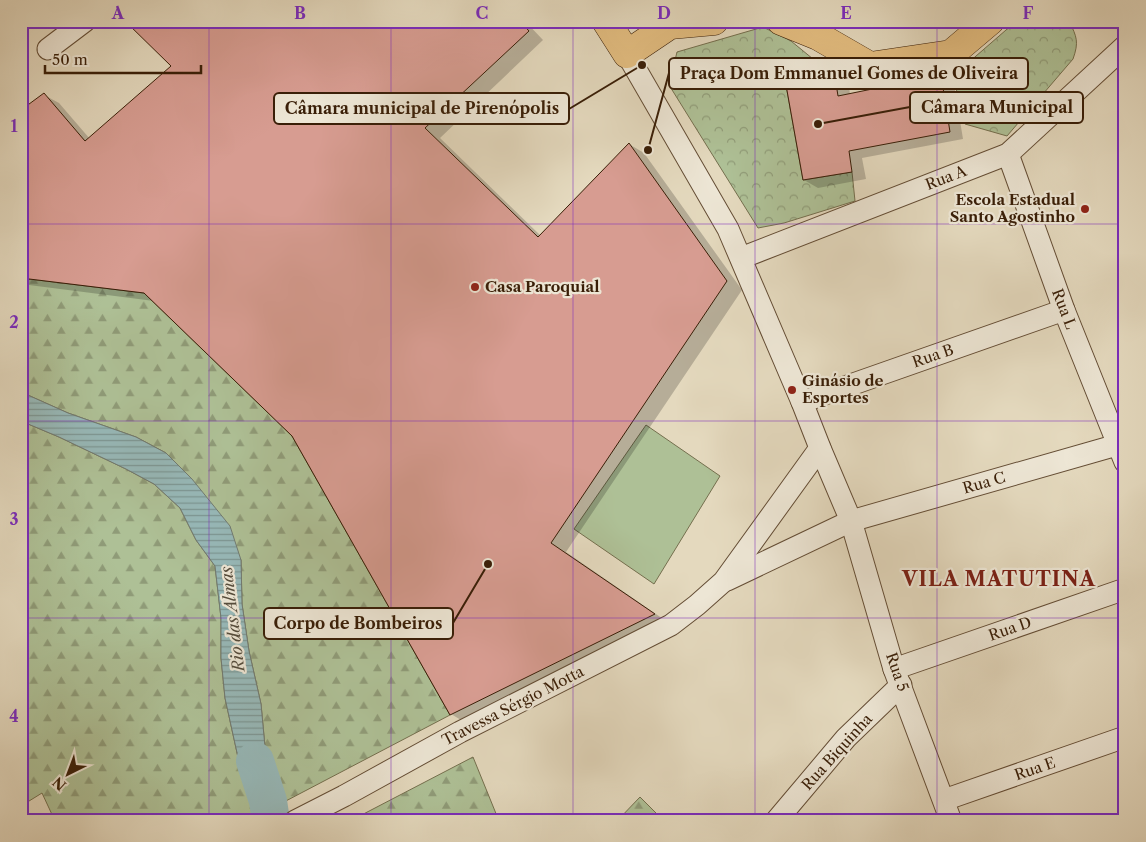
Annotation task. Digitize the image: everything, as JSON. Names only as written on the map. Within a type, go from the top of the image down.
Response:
[{"type":"main road","points":[[606,21],[627,54],[669,23],[714,21]]},
{"type":"main road","points":[[781,21],[818,36],[870,66],[951,54],[990,21]]},
{"type":"street","points":[[48,49],[84,21]]},
{"type":"street","name":"Rua A","points":[[741,258],[1008,154],[1123,45]]},
{"type":"street","name":"Rua 5","points":[[627,54],[728,229],[741,258],[851,521],[898,677],[952,821]]},
{"type":"street","name":"Rua L","points":[[1008,154],[1064,310],[1123,458]]},
{"type":"street","name":"Rua B","points":[[802,402],[1064,310]]},
{"type":"street","points":[[724,581],[820,448]]},
{"type":"street","name":"Rua C","points":[[724,581],[851,521],[1123,458]]},
{"type":"street","name":"Travessa Sérgio Motta","points":[[295,821],[339,799],[460,732],[670,625],[697,605],[724,581]]},
{"type":"street","name":"Rua D","points":[[898,677],[1125,589]]},
{"type":"street","name":"Rua Biquinha","points":[[776,821],[898,677]]},
{"type":"street","name":"Rua E","points":[[944,800],[1125,738]]},
{"type":"green space","points":[[1018,21],[1069,21],[1076,40],[1073,59],[1007,136],[965,124],[953,76]]},
{"type":"green space","points":[[763,27],[791,41],[835,77],[786,85],[803,180],[852,172],[855,201],[784,223],[758,228],[669,85],[677,52]]},
{"type":"green space","points":[[21,278],[144,293],[292,436],[450,715],[282,803],[265,747],[261,704],[249,651],[242,604],[241,560],[166,453],[136,437],[68,413],[21,392]]},
{"type":"green space","points":[[21,421],[59,437],[154,484],[180,508],[196,540],[215,566],[221,618],[221,658],[225,698],[243,780],[258,815],[247,821],[55,821],[42,793],[21,806]]},
{"type":"green space","points":[[646,425],[720,476],[654,584],[574,529]]},
{"type":"green space","points":[[473,757],[499,821],[350,821]]},
{"type":"green space","points":[[640,797],[664,821],[617,821]]},
{"type":"water","points":[[21,392],[68,413],[136,437],[166,453],[192,479],[230,526],[241,560],[242,604],[249,651],[261,704],[265,747],[282,803],[258,815],[243,780],[225,698],[221,658],[221,618],[215,566],[196,540],[180,508],[154,484],[59,437],[21,421]]},
{"type":"building","points":[[125,21],[520,21],[529,31],[425,128],[538,237],[629,143],[727,281],[551,543],[655,614],[450,715],[292,436],[144,293],[21,278],[21,110],[44,93],[85,141],[171,66]]},
{"type":"building","points":[[941,75],[950,132],[849,151],[852,172],[803,180],[786,85],[835,77],[838,96]]},
{"type":"waterway","name":"Rio das Almas","points":[[255,761],[268,801],[271,821]]},
{"type":"place","name":"Câmara municipal de Pirenópolis","points":[[642,65]]},
{"type":"place","name":"Câmara Municipal","points":[[818,124]]},
{"type":"place","name":"Praça Dom Emmanuel Gomes de Oliveira","points":[[648,150]]},
{"type":"place","name":"Escola Estadual Santo Agostinho","points":[[1085,209]]},
{"type":"place","name":"Casa Paroquial","points":[[475,287]]},
{"type":"place","name":"Ginásio de Esportes","points":[[792,390]]},
{"type":"place","name":"Corpo de Bombeiros","points":[[488,564]]},
{"type":"district","name":"VILA MATUTINA","points":[[999,579]]}]
